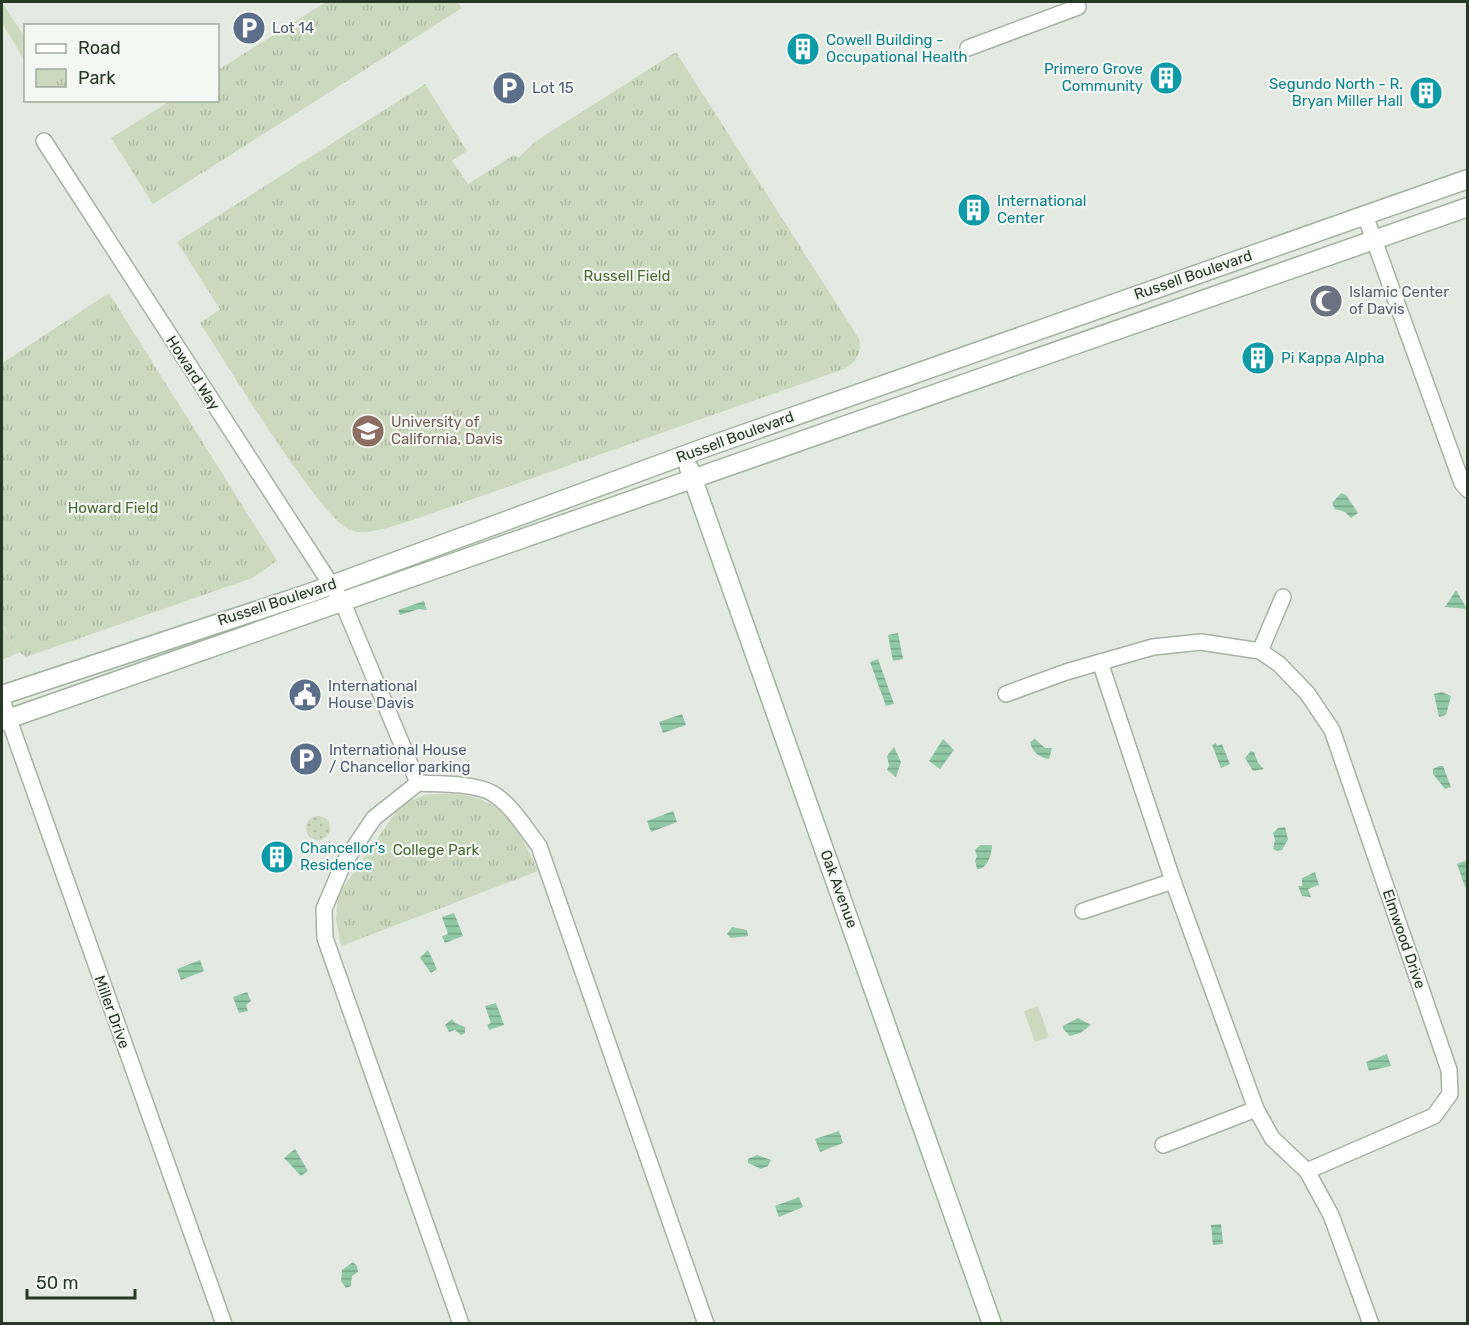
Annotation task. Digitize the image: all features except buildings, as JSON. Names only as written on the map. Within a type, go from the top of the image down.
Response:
[{"type":"main road","name":"Russell Boulevard","points":[[2,695],[331,585],[894,380],[1467,179]]},
{"type":"main road","name":"Russell Boulevard","points":[[5,720],[344,603],[850,422],[1467,207]]},
{"type":"main road","points":[[850,422],[853,409],[888,394],[894,380]]},
{"type":"main road","name":"Oak Avenue","points":[[685,455],[992,1323]]},
{"type":"street","points":[[968,48],[1078,7]]},
{"type":"street","name":"Howard Way","points":[[44,141],[344,603]]},
{"type":"street","points":[[1365,215],[1462,483],[1467,490]]},
{"type":"street","points":[[1260,651],[1282,597]]},
{"type":"street","points":[[344,603],[418,783]]},
{"type":"street","name":"Elmwood Drive","points":[[1006,694],[1100,662],[1153,647],[1201,642],[1260,651],[1279,664],[1307,693],[1332,730],[1449,1070],[1450,1094],[1434,1116],[1307,1171]]},
{"type":"street","points":[[1100,662],[1173,881],[1256,1109],[1272,1138],[1307,1171],[1331,1215],[1371,1323]]},
{"type":"street","name":"Miller Drive","points":[[2,700],[5,720],[224,1323]]},
{"type":"street","points":[[461,1323],[325,938],[324,909],[343,864],[374,818],[418,783],[451,784],[491,792],[508,806],[539,846],[706,1323]]},
{"type":"street","points":[[1083,911],[1173,881]]},
{"type":"street","points":[[1162,1144],[1256,1109]]},
{"type":"green space","points":[[2,2],[24,36],[24,59],[2,23]]},
{"type":"green space","points":[[326,2],[457,2],[462,8],[153,204],[111,138],[168,102],[219,102],[219,69]]},
{"type":"green space","name":"Russell Field","points":[[676,52],[859,339],[860,348],[855,360],[844,369],[413,520],[373,531],[350,530],[336,519],[317,498],[200,323],[220,309],[177,242],[425,84],[467,151],[452,161],[468,184],[514,155],[518,158],[536,141]]},
{"type":"green space","name":"Howard Field","points":[[109,293],[277,561],[252,578],[26,657],[19,652],[2,624],[2,363]]},
{"type":"green space","points":[[2,625],[19,652],[2,660]]},
{"type":"green space","name":"College Park","points":[[425,795],[468,796],[484,801],[497,809],[509,819],[519,833],[538,871],[341,946],[336,920],[338,895],[398,809],[406,802]]},
{"type":"green space","points":[[318,816],[323,817],[329,823],[329,833],[323,839],[318,840],[313,839],[307,833],[306,828],[307,823],[313,817]]},
{"type":"green space","points":[[1038,1006],[1049,1037],[1035,1042],[1024,1011]]},
{"type":"shaded area","points":[[1341,493],[1346,495],[1358,513],[1351,518],[1345,512],[1335,509],[1332,503]]},
{"type":"shaded area","points":[[1456,590],[1467,609],[1445,607]]},
{"type":"shaded area","points":[[424,601],[427,610],[419,609],[400,615],[398,610]]},
{"type":"shaded area","points":[[898,633],[903,659],[893,661],[888,635]]},
{"type":"shaded area","points":[[878,659],[894,704],[886,706],[870,662]]},
{"type":"shaded area","points":[[1442,692],[1451,696],[1446,715],[1439,717],[1434,694]]},
{"type":"shaded area","points":[[682,714],[686,725],[663,733],[659,722]]},
{"type":"shaded area","points":[[943,739],[954,750],[940,769],[929,761]]},
{"type":"shaded area","points":[[1035,739],[1045,748],[1052,748],[1049,759],[1035,752],[1030,742]]},
{"type":"shaded area","points":[[1216,743],[1217,746],[1222,744],[1230,764],[1221,768],[1212,745]]},
{"type":"shaded area","points":[[894,747],[901,762],[896,777],[887,770],[889,765],[887,756]]},
{"type":"shaded area","points":[[1251,751],[1254,752],[1258,763],[1264,769],[1253,771],[1245,758]]},
{"type":"shaded area","points":[[1443,766],[1451,787],[1445,789],[1433,774],[1433,769]]},
{"type":"shaded area","points":[[673,811],[677,822],[651,832],[647,821]]},
{"type":"shaded area","points":[[1285,827],[1288,839],[1282,850],[1277,851],[1273,849],[1275,840],[1273,833],[1278,828]]},
{"type":"shaded area","points":[[980,845],[992,845],[992,849],[984,867],[977,869],[975,850]]},
{"type":"shaded area","points":[[1467,860],[1467,886],[1465,887],[1457,864]]},
{"type":"shaded area","points":[[1315,872],[1319,885],[1308,889],[1311,897],[1302,896],[1298,886],[1302,886],[1302,878]]},
{"type":"shaded area","points":[[454,913],[463,936],[445,943],[442,936],[448,934],[442,917]]},
{"type":"shaded area","points":[[732,927],[747,930],[748,936],[731,938],[727,934]]},
{"type":"shaded area","points":[[428,950],[437,969],[431,973],[420,958]]},
{"type":"shaded area","points":[[200,960],[204,971],[181,980],[177,969]]},
{"type":"shaded area","points":[[247,992],[251,1001],[246,1005],[248,1011],[239,1013],[233,997]]},
{"type":"shaded area","points":[[496,1003],[504,1025],[489,1030],[487,1025],[491,1023],[485,1006]]},
{"type":"shaded area","points":[[1078,1018],[1091,1025],[1080,1033],[1070,1036],[1063,1026]]},
{"type":"shaded area","points":[[452,1019],[455,1023],[465,1027],[465,1033],[461,1035],[455,1030],[449,1032],[445,1025]]},
{"type":"shaded area","points":[[1387,1054],[1391,1066],[1369,1071],[1366,1062]]},
{"type":"shaded area","points":[[839,1131],[843,1143],[820,1152],[815,1139]]},
{"type":"shaded area","points":[[295,1149],[308,1171],[301,1176],[284,1158]]},
{"type":"shaded area","points":[[757,1155],[771,1160],[768,1166],[761,1169],[748,1163],[748,1159]]},
{"type":"shaded area","points":[[799,1197],[803,1207],[779,1217],[775,1206]]},
{"type":"shaded area","points":[[1221,1224],[1223,1244],[1213,1245],[1211,1225]]},
{"type":"shaded area","points":[[353,1262],[358,1272],[352,1276],[351,1286],[346,1288],[341,1281],[342,1270]]},
{"type":"place","name":"Lot 14","points":[[249,28]]},
{"type":"place","name":"Cowell Building - Occupational Health","points":[[803,49]]},
{"type":"place","name":"Primero Grove Community","points":[[1166,78]]},
{"type":"place","name":"Lot 15","points":[[509,88]]},
{"type":"place","name":"Segundo North - R. Bryan Miller Hall","points":[[1426,93]]},
{"type":"place","name":"International Center","points":[[974,210]]},
{"type":"place","name":"Islamic Center of Davis","points":[[1326,301]]},
{"type":"place","name":"Pi Kappa Alpha","points":[[1258,358]]},
{"type":"place","name":"University of California, Davis","points":[[368,431]]},
{"type":"place","name":"International House Davis","points":[[305,695]]},
{"type":"place","name":"International House / Chancellor parking","points":[[306,759]]},
{"type":"place","name":"Chancellor's Residence","points":[[277,857]]}]
